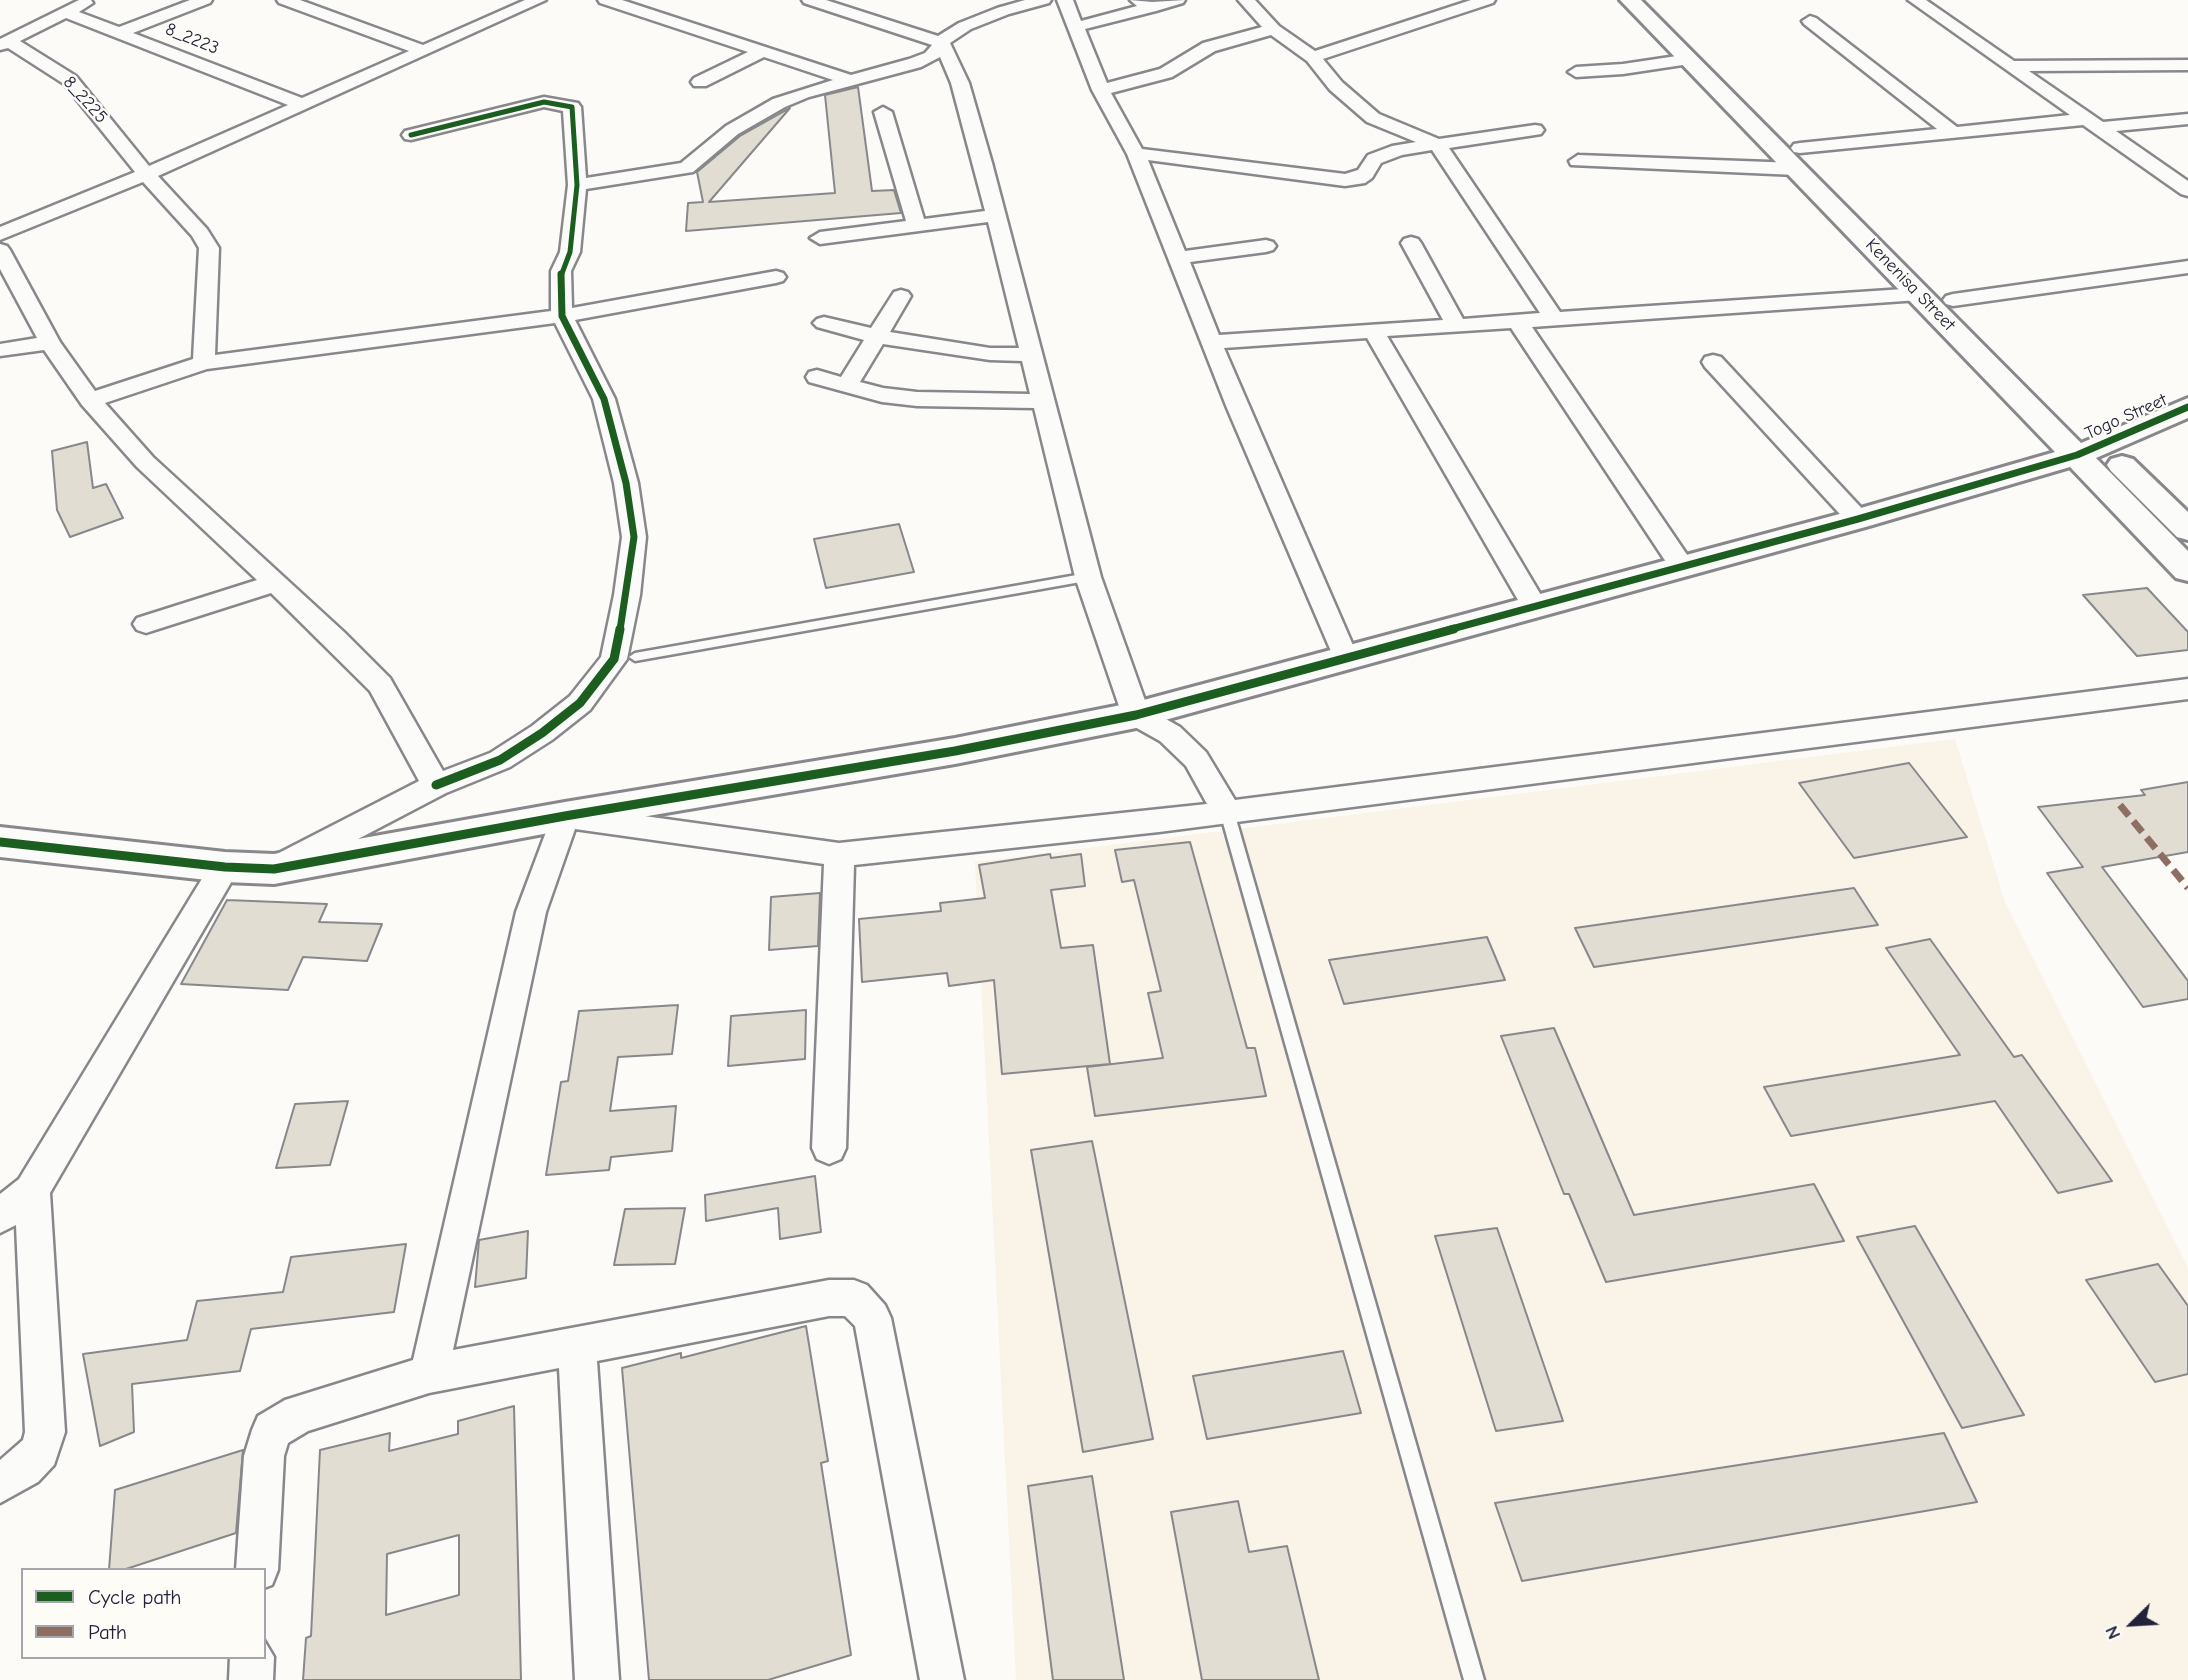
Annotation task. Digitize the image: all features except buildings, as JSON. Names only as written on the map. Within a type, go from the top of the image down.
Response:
[{"type":"main road","name":"Kenenisa Street","points":[[1630,0],[1690,59],[1953,300],[2090,451],[2188,570]]},
{"type":"main road","name":"Kenenisa Street","points":[[1650,0],[1798,158],[1919,294],[2090,451],[2188,530]]},
{"type":"main road","name":"Togo Street","points":[[0,842],[225,867],[274,869],[565,816],[955,751],[1136,715],[1683,568],[2090,451],[2188,407]]},
{"type":"street","points":[[5,43],[92,0]]},
{"type":"street","points":[[121,32],[204,0]]},
{"type":"street","points":[[285,0],[423,51]]},
{"type":"street","points":[[0,234],[146,174],[536,0]]},
{"type":"street","points":[[606,0],[850,80]]},
{"type":"street","points":[[810,0],[942,43],[960,83],[997,215],[1088,577],[1136,715],[1170,734],[1196,759],[1227,812]]},
{"type":"street","points":[[577,185],[686,168],[732,130],[756,115],[803,93],[915,63],[930,57],[948,35],[965,26],[1003,11],[1044,0]]},
{"type":"street","points":[[1065,0],[1101,90],[1136,153],[1211,342],[1345,657]]},
{"type":"street","points":[[1075,27],[1144,4],[1177,0]]},
{"type":"street","points":[[1246,0],[1273,29],[1312,57],[1336,86],[1373,118],[1437,144],[1554,318]]},
{"type":"street","points":[[1312,57],[1486,0]]},
{"type":"street","points":[[1916,0],[2188,190]]},
{"type":"street","name":"8_2223","points":[[67,13],[303,104]]},
{"type":"street","points":[[1810,20],[1954,132]]},
{"type":"street","points":[[1101,90],[1166,73],[1209,47],[1273,29]]},
{"type":"street","name":"8_2225","points":[[5,43],[70,80],[146,174],[200,233],[209,248],[210,268],[204,363]]},
{"type":"street","points":[[700,82],[763,51]]},
{"type":"street","points":[[1576,72],[1623,69],[1690,59]]},
{"type":"street","points":[[2012,66],[2188,65]]},
{"type":"street","points":[[274,869],[436,785],[500,760],[542,733],[580,703],[614,659],[627,594],[634,537],[626,483],[604,399],[562,316],[561,271],[570,252],[577,185],[572,107],[544,102],[411,135]]},
{"type":"street","points":[[883,112],[917,226]]},
{"type":"street","points":[[1578,161],[1798,158],[1954,132],[2188,119]]},
{"type":"street","points":[[1136,153],[1345,180],[1358,179],[1365,174],[1374,159],[1385,154],[1535,130]]},
{"type":"street","points":[[820,238],[997,215]]},
{"type":"street","points":[[1411,243],[1456,325]]},
{"type":"street","points":[[1177,258],[1266,246]]},
{"type":"street","points":[[0,250],[50,343],[90,400],[145,461],[335,638],[380,685],[436,785]]},
{"type":"street","points":[[1953,300],[2188,267]]},
{"type":"street","points":[[90,400],[204,363],[562,316],[776,277]]},
{"type":"street","points":[[1211,342],[1919,294]]},
{"type":"street","points":[[847,385],[901,296]]},
{"type":"street","points":[[1518,322],[1683,568]]},
{"type":"street","points":[[824,323],[875,335],[990,354],[1032,355]]},
{"type":"street","points":[[1374,332],[1535,607]]},
{"type":"street","points":[[0,350],[50,343]]},
{"type":"street","points":[[1713,362],[1858,519]]},
{"type":"street","points":[[817,377],[882,395],[917,399],[1044,401]]},
{"type":"street","points":[[146,624],[274,583]]},
{"type":"street","points":[[429,1374],[531,912],[565,816],[839,855],[1227,812],[2188,689]]},
{"type":"street","points":[[829,1148],[839,855]]},
{"type":"street","points":[[0,1216],[32,1191],[225,867]]},
{"type":"street","points":[[0,1483],[24,1468],[40,1451],[45,1432],[32,1191]]},
{"type":"street","points":[[257,1568],[264,1456],[272,1430],[299,1414],[429,1374],[829,1298],[855,1298],[872,1318],[942,1680]]},
{"type":"street","points":[[577,1346],[597,1680]]},
{"type":"street","points":[[251,1680],[252,1659]]},
{"type":"lane","points":[[635,657],[1088,577]]},
{"type":"lane","points":[[1227,812],[1474,1680]]},
{"type":"shaded area","points":[[1955,739],[2005,902],[2188,1268],[2188,1680],[1016,1680],[975,862]]},
{"type":"marked path","points":[[2120,805],[2188,888]]},
{"type":"cycle path","points":[[411,135],[544,102],[572,107],[577,185],[570,252],[561,271],[562,316],[604,399],[626,483],[634,537],[627,595],[614,659],[580,703],[542,733],[500,760],[436,785]]},
{"type":"cycle path","points":[[0,842],[225,867],[274,869],[565,816],[955,751],[1136,715],[1858,519],[2077,455],[2188,407]]}]
